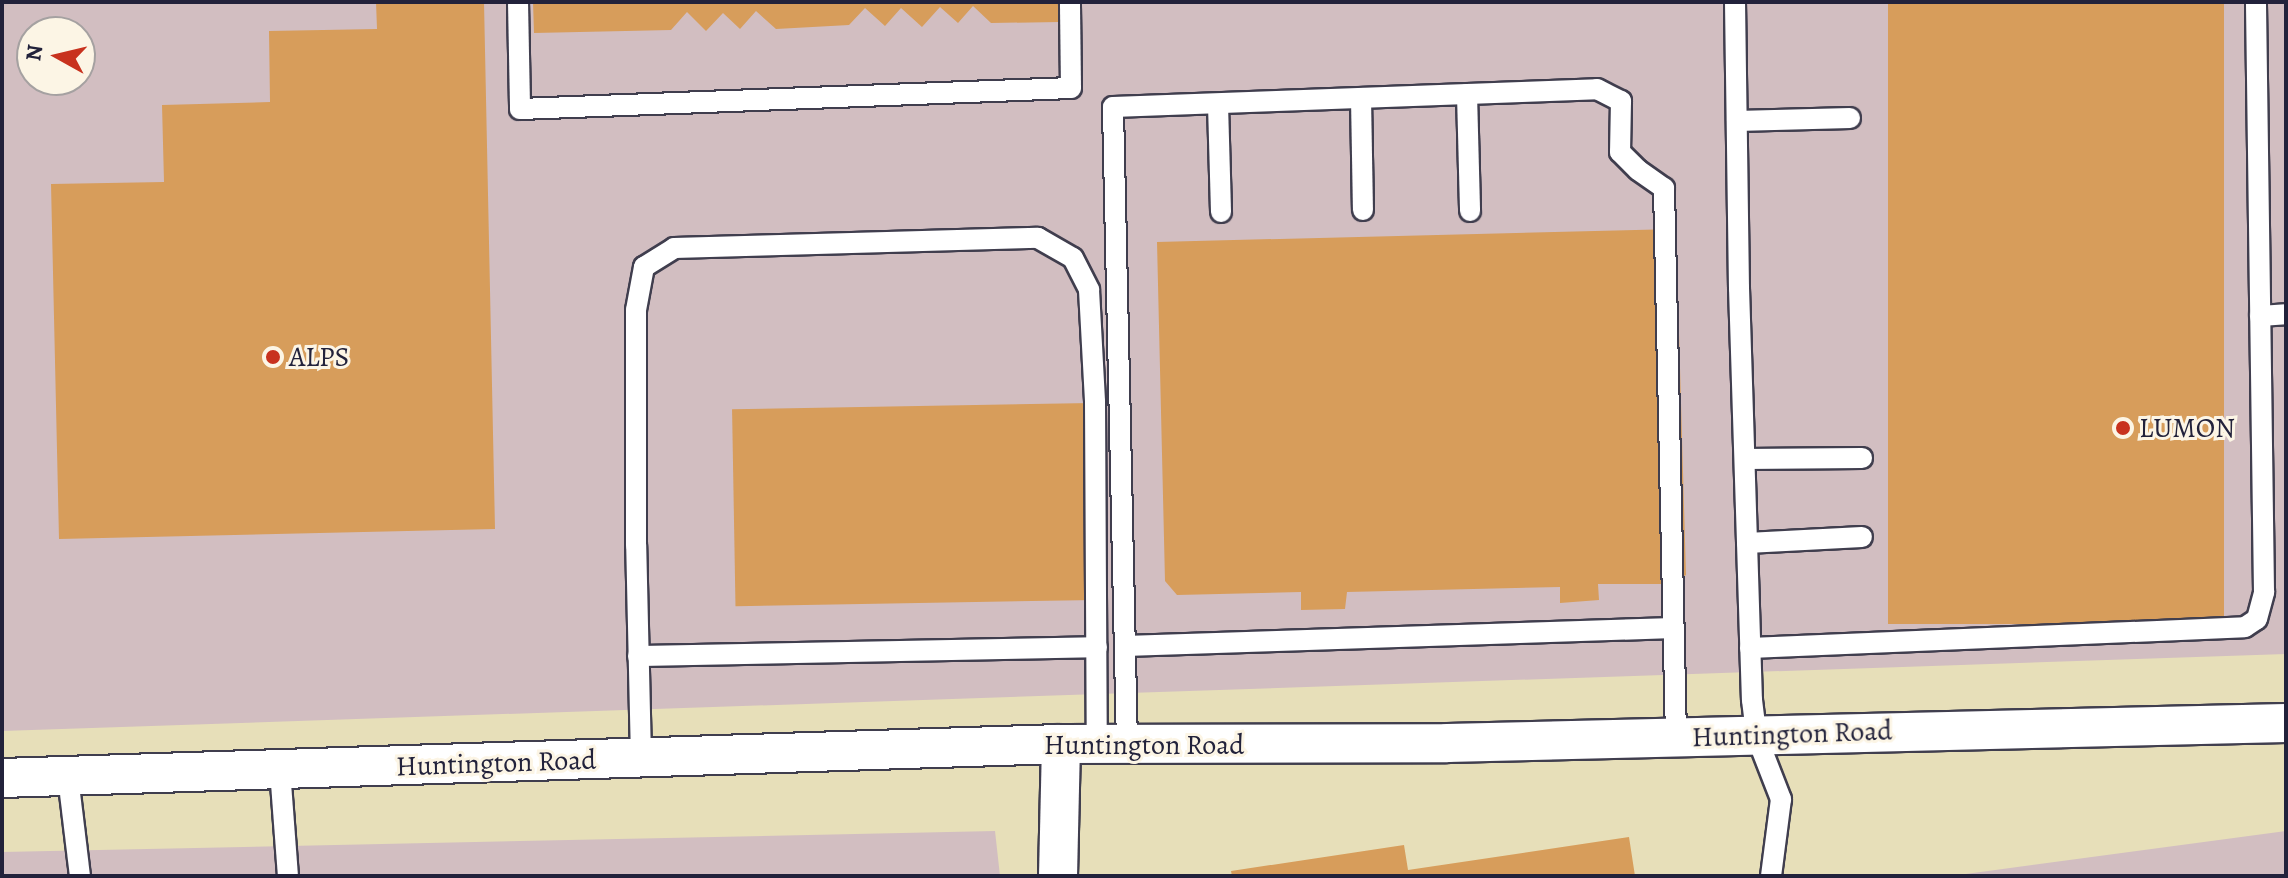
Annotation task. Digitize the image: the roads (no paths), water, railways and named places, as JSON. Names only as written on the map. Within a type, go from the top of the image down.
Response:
[{"type":"street","name":"Huntington Road","points":[[2,778],[1095,744],[1676,737],[2286,723]]},
{"type":"street","points":[[1058,876],[1095,744]]},
{"type":"lane","points":[[518,2],[520,109],[1071,88],[1070,2]]},
{"type":"lane","points":[[1735,2],[1750,648],[1756,735],[1781,799],[1771,876]]},
{"type":"lane","points":[[1750,648],[2245,627],[2257,619],[2264,592],[2256,2]]},
{"type":"lane","points":[[1095,744],[1125,646],[1113,107],[1597,89],[1621,101],[1620,152],[1638,170],[1664,188],[1676,737]]},
{"type":"lane","points":[[1467,94],[1470,211]]},
{"type":"lane","points":[[1361,98],[1363,210]]},
{"type":"lane","points":[[1218,104],[1221,212]]},
{"type":"lane","points":[[1737,121],[1850,118]]},
{"type":"lane","points":[[641,758],[636,310],[644,267],[674,248],[1038,238],[1073,258],[1089,290],[1095,402],[1095,744]]},
{"type":"lane","points":[[2260,316],[2286,314]]},
{"type":"lane","points":[[1745,459],[1862,458]]},
{"type":"lane","points":[[1747,543],[1862,537]]},
{"type":"lane","points":[[1125,646],[1674,628]]},
{"type":"lane","points":[[638,656],[1097,647]]},
{"type":"lane","points":[[280,770],[288,876]]},
{"type":"lane","points":[[68,777],[80,876]]},
{"type":"place","name":"ALPS","points":[[273,357]]},
{"type":"place","name":"LUMON","points":[[2123,428]]}]
